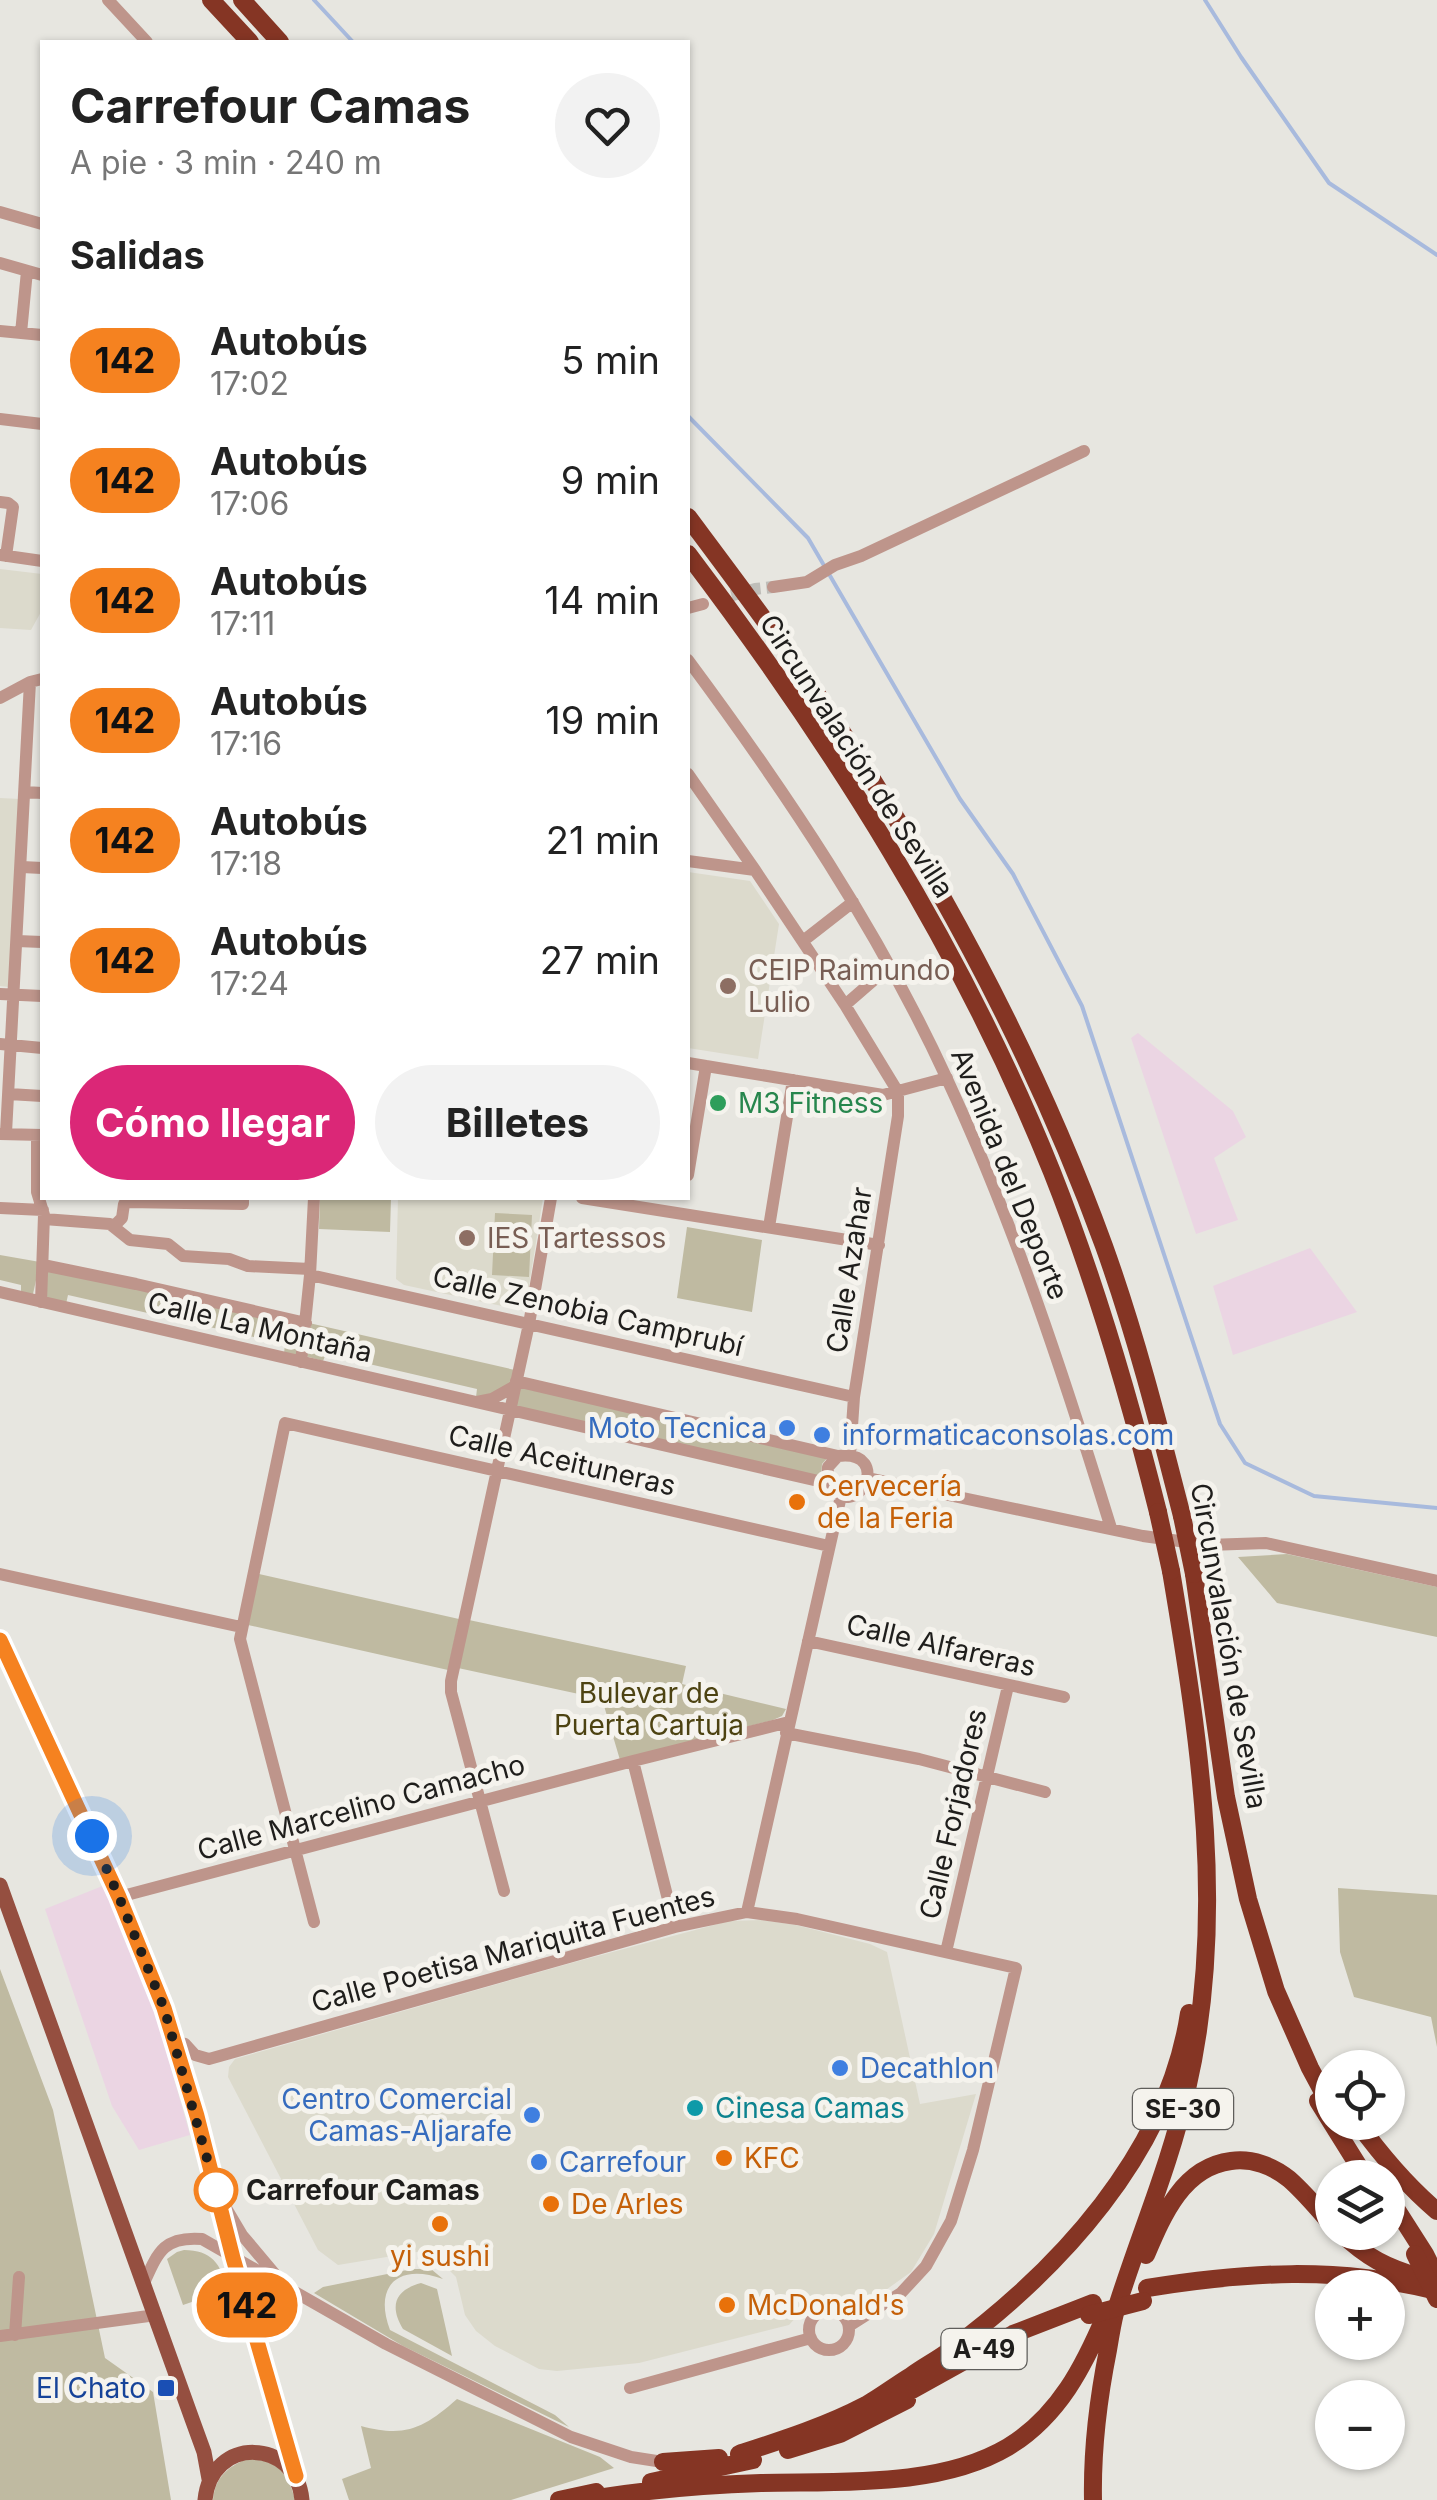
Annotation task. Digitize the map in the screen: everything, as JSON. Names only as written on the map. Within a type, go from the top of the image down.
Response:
[{"type":"highway","points":[[211,0],[248,40]]},
{"type":"highway","points":[[242,0],[278,40]]},
{"type":"highway","name":"Circunvalación de Sevilla","points":[[690,519],[773,631],[912,843],[1005,1016],[1070,1157],[1105,1248],[1152,1399],[1182,1516],[1209,1667],[1226,1797],[1248,1900],[1276,1991],[1315,2077]]},
{"type":"highway","name":"Circunvalación de Sevilla","points":[[690,557],[794,702],[884,840],[987,1029],[1051,1171],[1086,1264],[1122,1376],[1171,1571],[1195,1722],[1207,1859],[1209,1922],[1204,1993],[1181,2116],[1114,2316],[1100,2388],[1092,2477],[1095,2500]]},
{"type":"highway","points":[[1226,1797],[1233,1874],[1268,1994],[1324,2113],[1354,2160]]},
{"type":"highway","points":[[738,2454],[792,2437],[867,2404],[947,2354],[1020,2293],[1096,2213],[1155,2124],[1180,2060],[1193,1990],[1207,1859]]},
{"type":"highway","points":[[1248,1900],[1315,2056]]},
{"type":"highway","points":[[1369,2140],[1412,2190],[1437,2211]]},
{"type":"highway","points":[[1108,2350],[1164,2214],[1180,2190],[1201,2171],[1221,2162],[1243,2160],[1268,2166],[1290,2180],[1315,2207]]},
{"type":"highway","points":[[586,2500],[715,2486],[896,2478],[948,2470],[987,2458],[1033,2428],[1080,2373],[1148,2217]]},
{"type":"highway","points":[[1405,2227],[1437,2296]]},
{"type":"highway","points":[[1405,2234],[1437,2280]]},
{"type":"highway","points":[[1360,2250],[1384,2266],[1437,2280]]},
{"type":"highway","name":"A-49","points":[[559,2500],[703,2472],[788,2450],[881,2407],[1013,2334],[1091,2309],[1220,2277],[1299,2273],[1376,2280],[1437,2296]]},
{"type":"highway","points":[[1145,2295],[1242,2284],[1315,2282]]},
{"type":"highway","points":[[1405,2291],[1437,2296]]},
{"type":"highway","points":[[788,2450],[840,2434],[1022,2340],[1091,2309]]},
{"type":"highway","points":[[664,2462],[738,2454],[812,2435],[881,2407]]},
{"type":"main road","points":[[0,1640],[119,1897],[164,2008],[302,2500]]},
{"type":"main road","points":[[0,1885],[156,2315],[210,2479]]},
{"type":"main road","points":[[204,2500],[210,2479],[226,2460],[239,2454],[253,2452],[277,2458],[296,2476]]},
{"type":"street","points":[[108,0],[145,40]]},
{"type":"street","points":[[0,212],[40,223]]},
{"type":"street","points":[[0,263],[40,274]]},
{"type":"street","points":[[21,333],[27,271]]},
{"type":"street","points":[[0,332],[40,335]]},
{"type":"street","points":[[0,419],[40,424]]},
{"type":"street","points":[[773,587],[806,582],[835,565],[1084,451]]},
{"type":"street","points":[[0,502],[12,507],[3,555],[40,561]]},
{"type":"street","points":[[690,607],[702,604]]},
{"type":"street","name":"Avenida del Deporte","points":[[690,663],[853,902],[947,1078],[1032,1285],[1111,1528]]},
{"type":"street","points":[[0,698],[36,680]]},
{"type":"street","points":[[36,680],[24,792],[17,941],[7,994],[9,1094],[3,1134],[40,1135],[37,1187],[44,1215],[41,1302]]},
{"type":"street","points":[[690,777],[803,941],[898,1092]]},
{"type":"street","points":[[24,792],[40,793]]},
{"type":"street","points":[[690,861],[756,870]]},
{"type":"street","points":[[22,867],[40,868]]},
{"type":"street","points":[[803,941],[853,902]]},
{"type":"street","points":[[17,941],[40,942]]},
{"type":"street","points":[[845,1005],[890,966]]},
{"type":"street","points":[[7,994],[40,996]]},
{"type":"street","points":[[6,1044],[40,1048]]},
{"type":"street","points":[[690,1063],[876,1094],[947,1078]]},
{"type":"street","points":[[690,1163],[706,1066]]},
{"type":"street","points":[[769,1227],[793,1080]]},
{"type":"street","name":"Calle Azahar","points":[[844,1455],[879,1244],[898,1092]]},
{"type":"street","points":[[9,1094],[40,1096]]},
{"type":"street","points":[[114,1226],[128,1202],[208,1200],[243,1204],[243,1200]]},
{"type":"street","points":[[301,1362],[314,1200]]},
{"type":"street","points":[[504,1891],[451,1680],[530,1324],[550,1200]]},
{"type":"street","points":[[611,1200],[682,1205],[769,1227],[879,1244]]},
{"type":"street","name":"Calle Zenobia Camprubí","points":[[0,1208],[106,1223],[130,1240],[168,1244],[183,1256],[310,1272],[854,1397]]},
{"type":"street","name":"Calle La Montaña","points":[[43,1265],[306,1323]]},
{"type":"street","name":"Calle La Montaña","points":[[0,1292],[828,1482]]},
{"type":"street","points":[[474,1403],[492,1399],[515,1383],[844,1455],[861,1460],[866,1466],[866,1485],[856,1495],[842,1496],[828,1482],[828,1467],[844,1455]]},
{"type":"street","name":"Calle Aceituneras","points":[[241,1627],[285,1423],[829,1546]]},
{"type":"street","points":[[868,1478],[1144,1536],[1208,1545],[1266,1543],[1437,1581]]},
{"type":"street","points":[[746,1912],[842,1496]]},
{"type":"street","points":[[0,1574],[241,1627],[241,1649],[314,1922]]},
{"type":"street","name":"Calle Alfareras","points":[[808,1640],[1064,1697]]},
{"type":"street","name":"Calle Forjadores","points":[[946,1952],[1008,1686]]},
{"type":"street","name":"Calle Marcelino Camacho","points":[[119,1897],[632,1761],[788,1727],[1045,1792]]},
{"type":"street","points":[[632,1761],[675,1927]]},
{"type":"street","name":"Calle Poetisa Mariquita Fuentes","points":[[209,2059],[675,1927],[746,1912],[797,1919],[1016,1968],[974,2150],[952,2221],[926,2266],[901,2293],[849,2326]]},
{"type":"street","points":[[175,2042],[186,2044],[195,2055],[209,2059],[187,2083]]},
{"type":"street","points":[[216,2190],[242,2234],[288,2287]]},
{"type":"street","points":[[144,2283],[166,2245],[202,2239],[396,2350],[571,2437],[630,2457],[664,2462]]},
{"type":"street","points":[[18,2278],[7,2335],[156,2315]]},
{"type":"street","points":[[257,2340],[269,2307],[288,2287]]},
{"type":"street","points":[[822,2311],[839,2312],[849,2326],[847,2339],[838,2348],[819,2347],[810,2338],[810,2325],[822,2311]]},
{"type":"street","points":[[630,2388],[810,2338]]},
{"type":"shaded area","points":[[0,569],[40,574],[40,614],[31,630],[0,628]]},
{"type":"shaded area","points":[[0,798],[20,799],[9,987],[0,986]]},
{"type":"shaded area","name":"CEIP Raimundo Lulio","points":[[690,872],[750,881],[779,924],[758,1059],[690,1048]]},
{"type":"shaded area","points":[[1138,1033],[1233,1111],[1246,1137],[1214,1158],[1238,1220],[1196,1234],[1131,1038]]},
{"type":"shaded area","name":"IES Tartessos","points":[[398,1200],[543,1200],[525,1311],[404,1285],[396,1279]]},
{"type":"shaded area","points":[[1310,1248],[1357,1312],[1233,1355],[1213,1286]]},
{"type":"shaded area","points":[[105,1885],[149,1991],[190,2135],[139,2150],[112,2106],[45,1909]]},
{"type":"shaded area","points":[[729,1921],[796,1925],[887,1952],[920,2104],[976,2094],[934,2234],[911,2272],[862,2307],[830,2298],[809,2303],[789,2325],[639,2363],[557,2371],[539,2369],[495,2346],[476,2331],[465,2315],[456,2277],[429,2250],[338,2265],[318,2250],[228,2077],[235,2059]]},
{"type":"green space","points":[[320,1200],[391,1200],[390,1232],[319,1229]]},
{"type":"green space","points":[[495,1213],[532,1215],[529,1277],[492,1275]]},
{"type":"green space","points":[[687,1227],[762,1240],[752,1312],[677,1298]]},
{"type":"green space","points":[[0,1255],[40,1262],[33,1294],[21,1293],[21,1285],[0,1280]]},
{"type":"green space","points":[[45,1267],[304,1325],[298,1354],[284,1354],[285,1344],[68,1295],[66,1304],[49,1301],[43,1293]]},
{"type":"green space","points":[[309,1323],[515,1370],[513,1381],[495,1394],[476,1397],[477,1389],[326,1354],[323,1361],[305,1356]]},
{"type":"green space","points":[[519,1385],[830,1455],[822,1464],[821,1479],[513,1410]]},
{"type":"green space","points":[[1287,1554],[1437,1587],[1437,1637],[1277,1603],[1238,1557]]},
{"type":"green space","points":[[259,1574],[459,1619],[448,1670],[248,1625]]},
{"type":"green space","name":"Bulevar de Puerta Cartuja","points":[[469,1620],[686,1666],[682,1684],[786,1709],[773,1720],[620,1760],[602,1699],[458,1668]]},
{"type":"green space","points":[[1338,1888],[1437,1895],[1437,2047],[1431,2017],[1354,1997],[1340,1952]]},
{"type":"green space","points":[[0,1969],[53,2110],[105,2358],[153,2392],[171,2500],[0,2500]]},
{"type":"green space","points":[[184,2250],[209,2256],[222,2273],[227,2290],[183,2305],[167,2259]]},
{"type":"green space","points":[[412,2269],[431,2269],[443,2279],[414,2274],[394,2282],[385,2301],[390,2330],[555,2415],[569,2427],[403,2346],[314,2293],[323,2287]]},
{"type":"green space","points":[[421,2283],[437,2289],[452,2356],[403,2329],[399,2321],[397,2300],[405,2290]]},
{"type":"green space","points":[[457,2399],[600,2457],[614,2468],[511,2500],[349,2500],[342,2479],[371,2468],[361,2426],[390,2431],[414,2428]]},
{"type":"green space","points":[[247,2459],[280,2469],[295,2500],[213,2500],[223,2474]]},
{"type":"waterway","points":[[314,0],[351,40]]},
{"type":"waterway","points":[[1205,0],[1329,183],[1437,255]]},
{"type":"waterway","points":[[690,418],[808,538],[960,799],[1013,874],[1082,1006],[1220,1424],[1245,1463],[1314,1496],[1437,1508]]},
{"type":"tunnel","points":[[714,600],[773,587]]},
{"type":"bus line","name":"142","points":[[0,1640],[119,1897],[164,2008],[296,2476]]},
{"type":"place","name":"CEIP Raimundo Lulio","points":[[728,986]]},
{"type":"place","name":"M3 Fitness","points":[[718,1103]]},
{"type":"place","name":"IES Tartessos","points":[[467,1238]]},
{"type":"place","name":"Moto Tecnica","points":[[787,1428]]},
{"type":"place","name":"informaticaconsolas.com","points":[[822,1435]]},
{"type":"place","name":"Cervecería de la Feria","points":[[797,1502]]},
{"type":"place","name":"Decathlon","points":[[840,2068]]},
{"type":"place","name":"Cinesa Camas","points":[[695,2108]]},
{"type":"place","name":"Centro Comercial Camas-Aljarafe","points":[[532,2115]]},
{"type":"place","name":"KFC","points":[[724,2158]]},
{"type":"place","name":"Carrefour","points":[[539,2162]]},
{"type":"place","name":"Carrefour Camas","points":[[216,2190]]},
{"type":"place","name":"De Arles","points":[[551,2204]]},
{"type":"place","name":"yi sushi","points":[[440,2224]]},
{"type":"place","name":"McDonald's","points":[[727,2305]]},
{"type":"place","name":"El Chato","points":[[166,2388]]},
{"type":"route","points":[[92,1836],[164,2008],[216,2190]]}]
